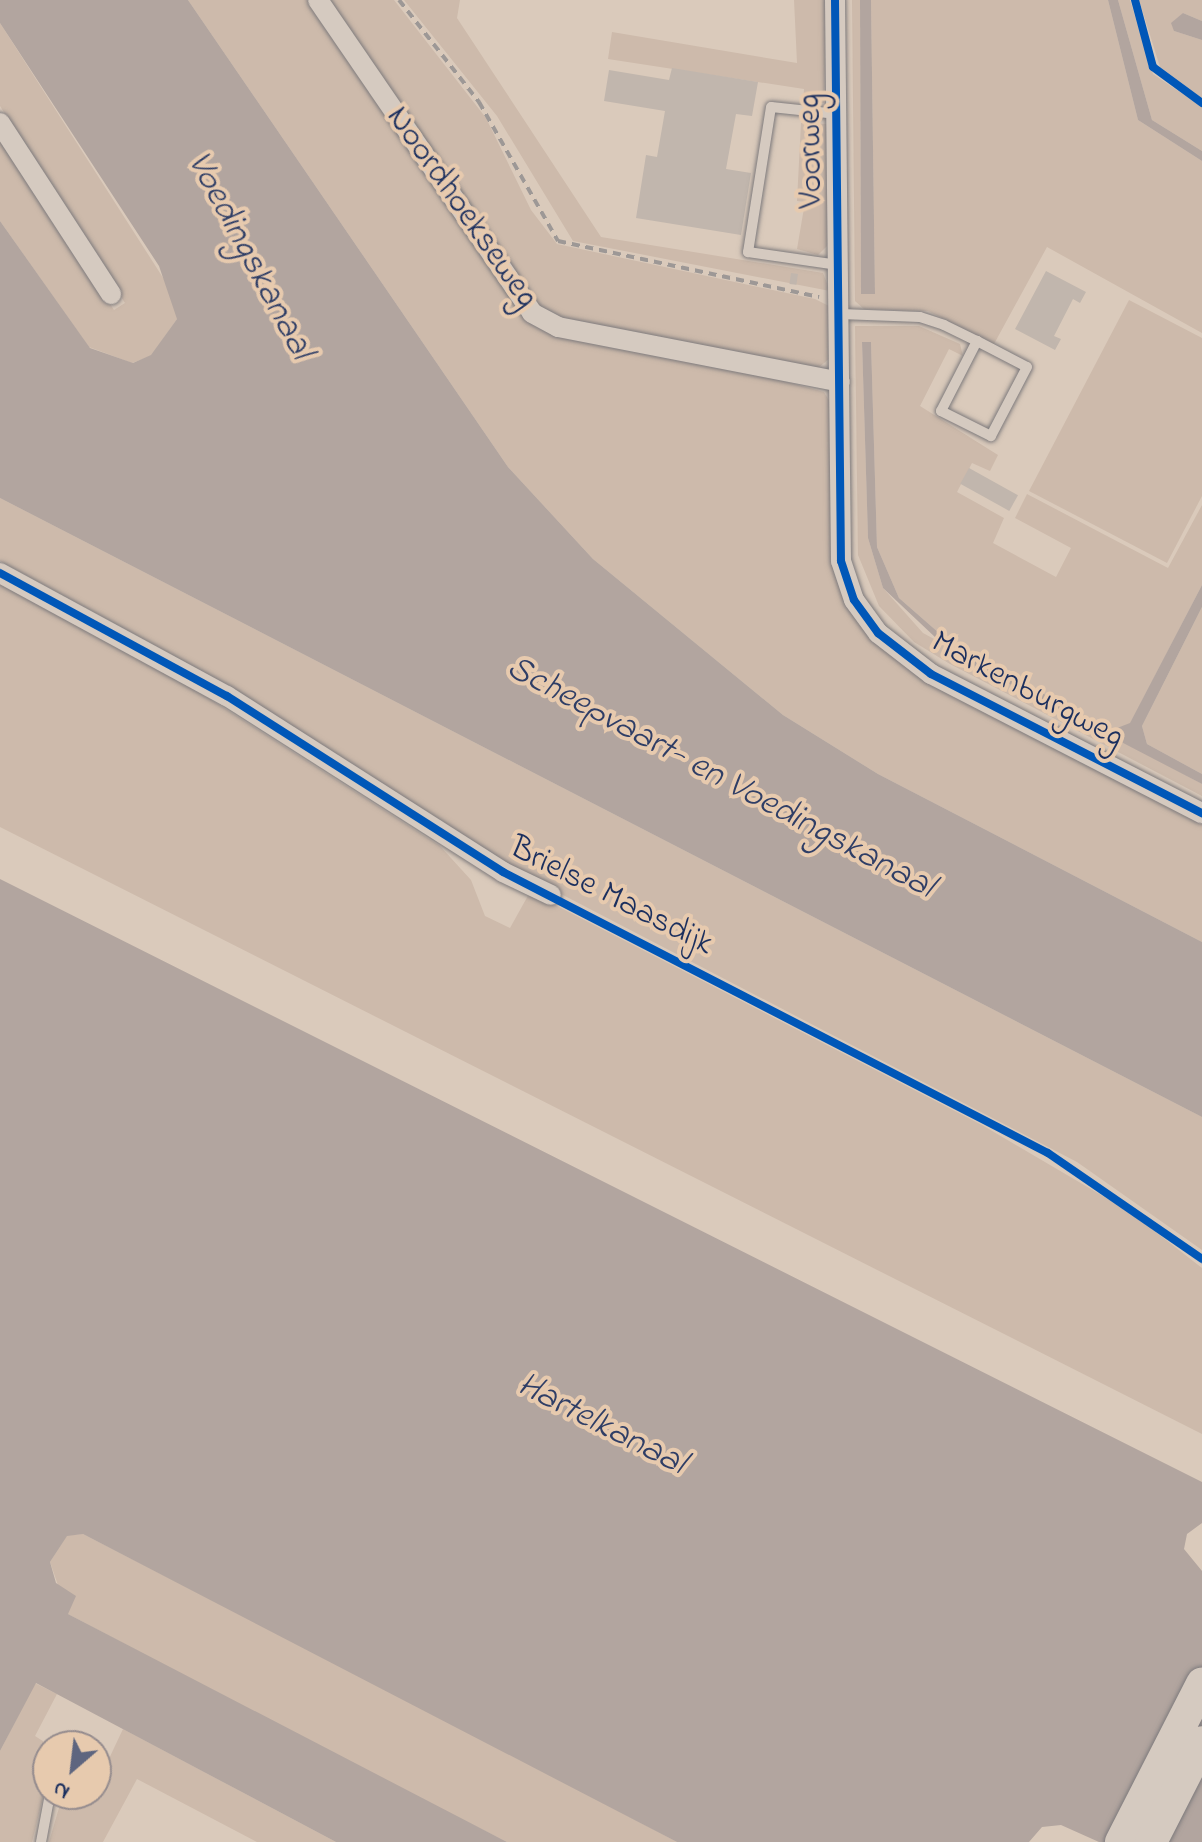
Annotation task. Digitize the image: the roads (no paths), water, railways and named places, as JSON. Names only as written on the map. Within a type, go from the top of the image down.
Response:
[{"type":"main road","points":[[1121,1842],[1202,1684]]},
{"type":"main road","points":[[1151,1842],[1202,1742]]},
{"type":"street","name":"Noordhoekseweg","points":[[318,0],[532,313],[558,327],[840,382]]},
{"type":"street","name":"Voorweg","points":[[835,0],[841,308]]},
{"type":"street","points":[[0,123],[111,294]]},
{"type":"street","name":"Markenburgweg","points":[[841,308],[841,561],[854,600],[878,633],[931,674],[1202,813]]},
{"type":"street","name":"Brielse Maasdijk","points":[[0,573],[227,696],[503,872],[551,895]]},
{"type":"lane","points":[[838,114],[771,107],[748,252],[840,265]]},
{"type":"lane","points":[[841,308],[920,317],[977,341],[1027,367],[991,436],[941,411],[977,341]]},
{"type":"lane","points":[[41,1842],[47,1810]]},
{"type":"water","points":[[0,0],[188,0],[508,467],[593,559],[783,715],[878,774],[1202,942],[1202,1117],[0,498],[0,221],[90,348],[133,363],[151,355],[177,319],[159,266],[0,23]]},
{"type":"water","points":[[860,0],[871,0],[875,294],[861,294]]},
{"type":"water","points":[[1108,0],[1118,0],[1152,120],[1202,151],[1202,161],[1138,120]]},
{"type":"water","points":[[1183,13],[1202,21],[1202,40],[1174,31],[1171,23]]},
{"type":"water","points":[[862,342],[871,342],[877,547],[899,598],[955,647],[1112,730],[1130,723],[1202,585],[1202,607],[1142,726],[1147,744],[1202,774],[1202,784],[954,655],[883,588],[868,538]]},
{"type":"water","name":"Hartelkanaal","points":[[0,879],[1202,1482],[1202,1523],[1187,1534],[1184,1549],[1202,1571],[1202,1842],[1099,1842],[1061,1825],[1042,1827],[1029,1842],[677,1842],[83,1534],[67,1536],[50,1562],[56,1583],[76,1596],[68,1614],[507,1842],[336,1842],[36,1683],[0,1751]]},
{"type":"water label","name":"Voedingskanaal","points":[[249,256]]},
{"type":"water label","name":"Scheepvaart- en Voedingskanaal","points":[[720,778]]}]
